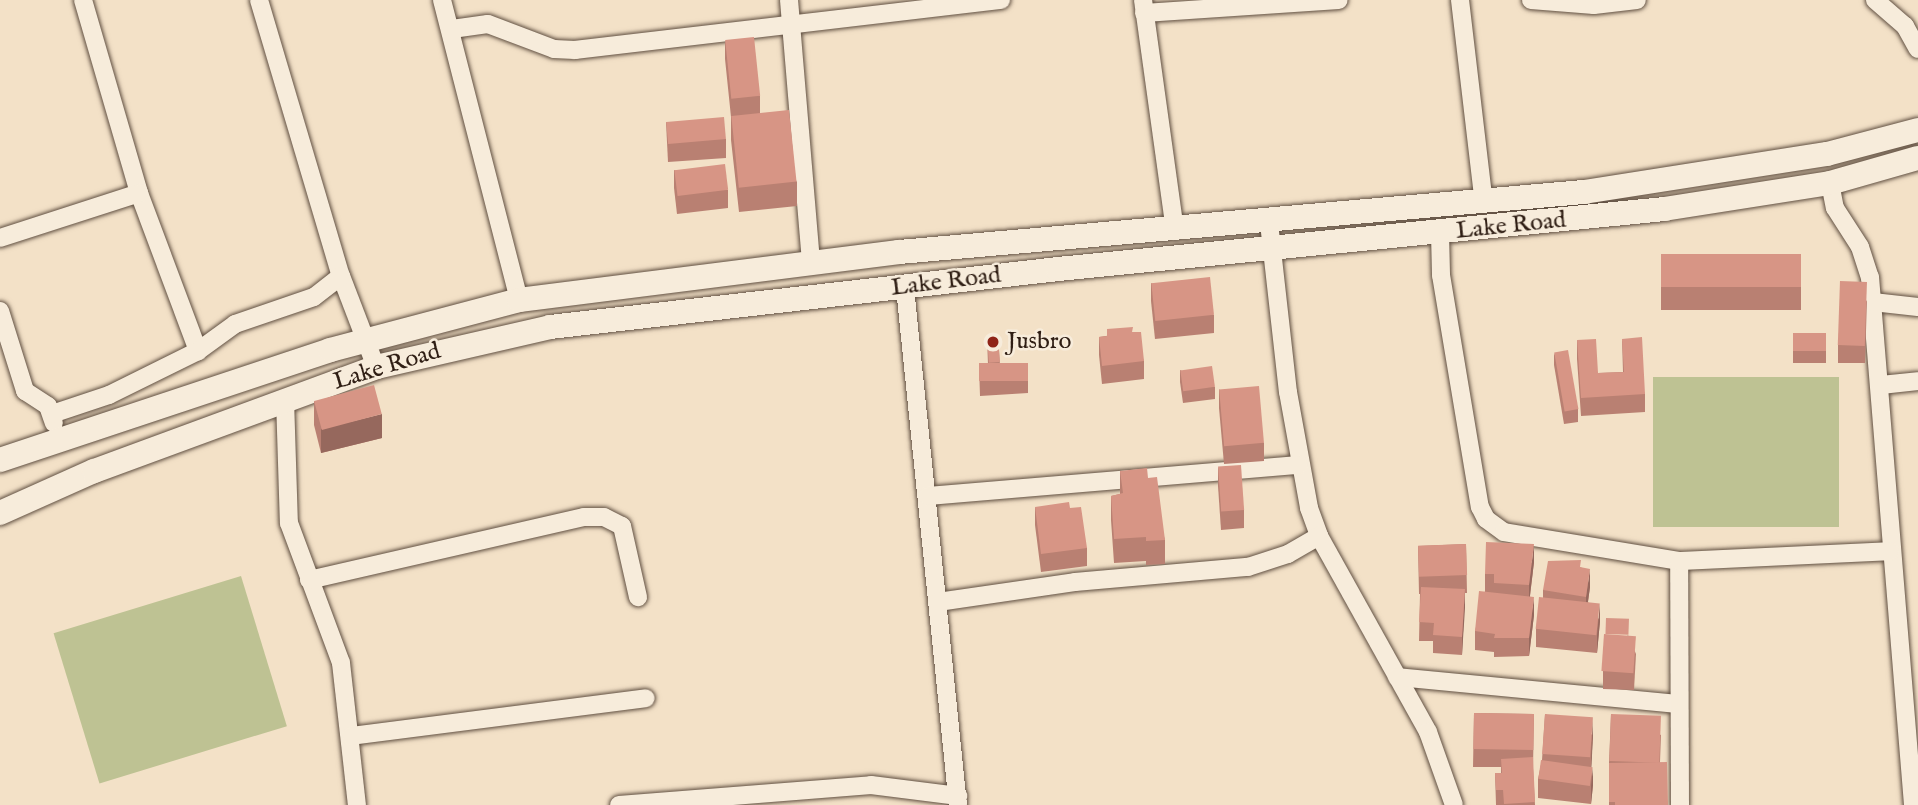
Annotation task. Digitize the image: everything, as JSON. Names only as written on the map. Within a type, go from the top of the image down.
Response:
[{"type":"main road","name":"Lake Road","points":[[0,460],[367,338],[519,300],[811,263],[1484,204],[1710,174],[1827,154],[1918,130]]},
{"type":"main road","name":"Lake Road","points":[[0,513],[93,471],[376,367],[550,327],[1664,209],[1830,183],[1918,158]]},
{"type":"street","points":[[83,0],[139,193],[198,351]]},
{"type":"street","points":[[259,0],[341,276],[376,367]]},
{"type":"street","points":[[442,0],[452,29],[519,300]]},
{"type":"street","points":[[789,0],[811,263]]},
{"type":"street","points":[[452,29],[488,24],[554,49],[575,50],[1002,0]]},
{"type":"street","points":[[1175,231],[1144,7],[1339,0]]},
{"type":"street","points":[[1460,0],[1484,204]]},
{"type":"street","points":[[1531,0],[1594,5],[1637,0]]},
{"type":"street","points":[[1875,0],[1905,26],[1918,49]]},
{"type":"street","points":[[1830,183],[1835,208],[1860,247],[1873,302],[1881,385],[1890,551],[1913,805]]},
{"type":"street","points":[[0,238],[139,193]]},
{"type":"street","points":[[1269,223],[1299,465],[1319,536],[1428,732],[1454,805]]},
{"type":"street","points":[[1440,233],[1441,275],[1480,507],[1486,519],[1504,532],[1679,561],[1890,551]]},
{"type":"street","points":[[52,414],[101,398],[198,351],[235,324],[314,297],[341,276]]},
{"type":"street","points":[[619,805],[871,785],[958,801],[929,496],[905,288]]},
{"type":"street","points":[[1873,302],[1918,307]]},
{"type":"street","points":[[0,311],[25,391],[52,414],[58,442]]},
{"type":"street","points":[[1881,385],[1918,381]]},
{"type":"street","points":[[285,399],[289,523],[341,663],[357,805]]},
{"type":"street","points":[[929,496],[1299,465]]},
{"type":"street","points":[[309,580],[584,517],[604,517],[622,526],[638,597]]},
{"type":"street","points":[[939,602],[1075,582],[1248,567],[1288,554],[1319,536]]},
{"type":"street","points":[[1679,561],[1677,704],[1680,805]]},
{"type":"street","points":[[1396,677],[1677,704]]},
{"type":"street","points":[[351,736],[646,698]]},
{"type":"green space","points":[[1653,377],[1839,377],[1839,527],[1653,527]]},
{"type":"green space","points":[[241,576],[287,726],[99,783],[54,633]]},
{"type":"building","points":[[754,37],[760,96],[731,99],[725,40]]},
{"type":"building","points":[[789,110],[797,182],[739,188],[731,116]]},
{"type":"building","points":[[724,117],[726,139],[668,144],[666,122]]},
{"type":"building","points":[[725,164],[728,190],[678,196],[674,170]]},
{"type":"building","points":[[1661,254],[1801,254],[1801,287],[1661,287]]},
{"type":"building","points":[[1210,277],[1214,315],[1155,321],[1151,283]]},
{"type":"building","points":[[1840,281],[1867,282],[1865,346],[1838,345]]},
{"type":"building","points":[[1133,327],[1132,332],[1141,332],[1144,361],[1102,366],[1099,337],[1107,336],[1107,329]]},
{"type":"building","points":[[1793,333],[1826,333],[1826,351],[1793,351]]},
{"type":"building","points":[[998,336],[1000,362],[989,363],[987,337]]},
{"type":"building","points":[[1642,337],[1645,394],[1581,398],[1577,340],[1596,339],[1598,373],[1624,372],[1622,339]]},
{"type":"building","points":[[1568,350],[1578,409],[1565,412],[1554,352]]},
{"type":"building","points":[[979,363],[1028,363],[1028,381],[979,381]]},
{"type":"building","points":[[1212,366],[1215,387],[1183,391],[1180,370]]},
{"type":"building","points":[[374,385],[382,414],[322,430],[314,401]]},
{"type":"building","points":[[1259,386],[1264,443],[1224,446],[1219,389]]},
{"type":"building","points":[[1241,465],[1244,510],[1221,511],[1218,467]]},
{"type":"building","points":[[1147,468],[1148,478],[1157,477],[1165,540],[1146,541],[1146,537],[1114,539],[1111,496],[1123,493],[1120,471]]},
{"type":"building","points":[[1069,502],[1070,508],[1081,507],[1087,548],[1041,554],[1035,507]]},
{"type":"building","points":[[1486,542],[1534,544],[1529,585],[1494,583],[1494,574],[1485,574]]},
{"type":"building","points":[[1466,544],[1467,575],[1419,577],[1418,546]]},
{"type":"building","points":[[1581,560],[1580,567],[1590,569],[1586,597],[1543,590],[1548,561]]},
{"type":"building","points":[[1421,587],[1465,589],[1462,637],[1433,635],[1434,623],[1419,622]]},
{"type":"building","points":[[1479,591],[1534,597],[1529,638],[1494,638],[1495,634],[1475,631]]},
{"type":"building","points":[[1539,597],[1600,603],[1596,635],[1536,629]]},
{"type":"building","points":[[1606,618],[1629,619],[1628,635],[1605,634]]},
{"type":"building","points":[[1604,634],[1636,636],[1633,673],[1601,671]]},
{"type":"building","points":[[1474,713],[1534,714],[1533,750],[1473,749]]},
{"type":"building","points":[[1545,714],[1593,717],[1590,757],[1542,754]]},
{"type":"building","points":[[1611,714],[1661,716],[1659,763],[1609,761]]},
{"type":"building","points":[[1533,757],[1535,802],[1504,804],[1503,790],[1496,790],[1495,773],[1502,773],[1501,759]]},
{"type":"building","points":[[1541,760],[1592,767],[1590,786],[1538,779]]},
{"type":"building","points":[[1667,762],[1668,805],[1615,805],[1615,802],[1609,802],[1609,763]]},
{"type":"place","name":"Jusbro","points":[[993,342]]}]
